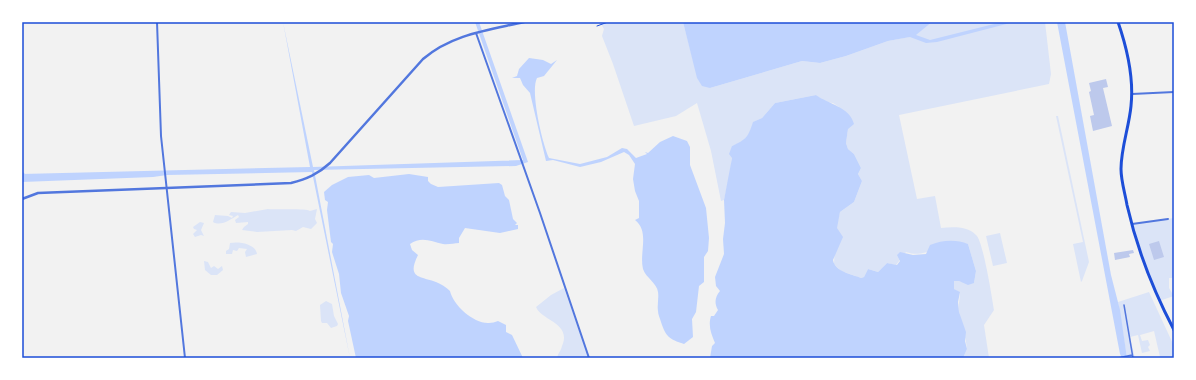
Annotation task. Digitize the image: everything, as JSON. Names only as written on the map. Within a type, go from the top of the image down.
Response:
[{"type":"main road","points":[[1118,22],[1128,62],[1132,94],[1121,169],[1132,224],[1147,270],[1174,330]]},
{"type":"street","points":[[157,22],[160,116],[164,166],[185,358]]},
{"type":"street","points":[[22,199],[38,193],[291,183],[311,176],[330,163],[423,59],[434,50],[450,40],[477,32],[524,22]]},
{"type":"street","points":[[477,32],[589,358]]},
{"type":"street","points":[[1132,94],[1174,92]]},
{"type":"street","points":[[1132,224],[1168,219]]},
{"type":"street","points":[[1124,305],[1133,358]]},
{"type":"street","points":[[1118,358],[1132,355]]},
{"type":"path","points":[[597,26],[608,22]]},
{"type":"shaded area","points":[[600,22],[683,22],[693,60],[710,88],[802,61],[820,63],[846,56],[888,41],[914,36],[932,22],[1045,22],[1051,74],[1049,84],[899,115],[917,199],[935,196],[941,228],[955,227],[968,230],[979,239],[987,270],[994,310],[984,325],[989,358],[963,358],[967,349],[959,312],[960,293],[954,289],[954,280],[974,283],[976,271],[968,244],[950,241],[924,253],[912,254],[906,252],[896,265],[887,263],[878,272],[868,269],[864,277],[861,278],[841,271],[834,264],[836,228],[840,212],[854,202],[862,181],[858,174],[861,168],[854,154],[848,149],[846,143],[848,129],[839,107],[833,103],[826,102],[816,95],[775,103],[762,118],[754,122],[750,131],[741,142],[732,146],[732,160],[729,180],[724,200],[721,201],[711,151],[697,103],[676,116],[634,126],[602,36],[604,29]]},
{"type":"shaded area","points":[[1056,116],[1058,116],[1089,262],[1081,282],[1073,244],[1083,242]]},
{"type":"shaded area","points":[[268,209],[310,211],[317,209],[315,219],[317,223],[311,229],[303,227],[296,231],[257,232],[242,230],[248,222],[236,223],[235,220],[239,217],[238,215],[223,223],[219,224],[213,222],[215,215],[228,216],[232,218],[233,216],[229,215],[231,212],[245,213]]},
{"type":"shaded area","points":[[1174,218],[1174,276],[1169,278],[1169,288],[1174,296],[1159,301],[1132,224]]},
{"type":"shaded area","points":[[200,222],[204,223],[201,230],[204,236],[201,235],[195,237],[193,234],[197,230],[193,227]]},
{"type":"shaded area","points":[[1000,233],[1007,263],[993,266],[986,236]]},
{"type":"shaded area","points":[[238,242],[246,244],[254,248],[257,254],[246,257],[245,252],[247,249],[239,248],[237,251],[233,250],[232,254],[226,254],[230,243]]},
{"type":"shaded area","points":[[204,261],[208,262],[211,268],[214,266],[218,269],[222,266],[223,270],[217,275],[211,275],[205,270]]},
{"type":"shaded area","points":[[564,288],[589,358],[557,358],[562,348],[564,338],[563,332],[560,327],[539,312],[536,307],[551,295]]},
{"type":"shaded area","points":[[1149,292],[1174,346],[1174,358],[1154,358],[1160,357],[1154,331],[1140,335],[1142,341],[1148,340],[1150,345],[1148,347],[1150,351],[1142,353],[1138,335],[1130,337],[1135,358],[1127,358],[1118,302]]},
{"type":"shaded area","points":[[326,301],[332,304],[334,316],[338,324],[337,326],[331,328],[327,323],[322,323],[321,321],[320,305]]},
{"type":"water","points":[[283,22],[313,167],[523,160],[475,22],[479,22],[528,162],[516,166],[314,170],[350,358],[312,172],[167,175],[153,177],[22,182],[22,174],[310,167]]},
{"type":"water","points":[[683,22],[932,22],[916,35],[930,40],[1002,22],[1014,22],[937,42],[926,43],[910,37],[888,41],[846,56],[820,63],[802,61],[710,88],[702,86],[697,78]]},
{"type":"water","points":[[1057,22],[1065,22],[1111,275],[1120,310],[1127,358],[1122,358],[1120,354]]},
{"type":"water","points":[[529,58],[543,60],[551,64],[557,60],[544,76],[537,78],[535,85],[538,117],[543,141],[549,158],[580,164],[607,157],[622,148],[627,149],[636,158],[647,154],[645,152],[648,153],[660,142],[673,136],[687,141],[690,147],[690,165],[706,208],[709,238],[708,251],[704,257],[704,282],[699,286],[696,312],[692,319],[693,337],[684,344],[671,339],[665,331],[658,314],[657,289],[643,269],[643,236],[642,230],[635,220],[639,218],[639,201],[635,191],[633,179],[635,164],[629,155],[624,152],[601,162],[580,167],[553,160],[546,161],[530,93],[523,85],[520,78],[512,78],[517,76],[519,69]]},
{"type":"water","points":[[816,95],[838,106],[852,118],[854,124],[848,129],[846,143],[848,149],[854,154],[861,168],[858,174],[862,181],[854,202],[840,212],[837,228],[843,237],[833,260],[834,264],[840,270],[861,278],[864,277],[868,269],[878,272],[887,263],[897,265],[900,261],[897,255],[900,252],[913,255],[926,254],[930,245],[944,241],[959,241],[968,244],[976,271],[974,283],[968,285],[959,281],[954,281],[954,289],[960,292],[958,302],[959,312],[966,332],[965,341],[967,349],[963,358],[710,358],[712,346],[715,343],[710,330],[710,320],[711,316],[714,316],[718,310],[716,300],[720,291],[716,286],[715,277],[724,254],[724,200],[732,158],[729,154],[732,146],[746,137],[753,122],[762,118],[775,103]]},
{"type":"water","points":[[409,174],[428,177],[428,181],[431,184],[438,187],[499,183],[502,185],[505,196],[509,200],[513,219],[517,223],[515,225],[518,225],[518,229],[500,233],[465,228],[459,238],[459,243],[445,244],[418,240],[410,244],[412,250],[418,255],[414,273],[447,288],[455,302],[471,317],[483,322],[490,323],[498,321],[506,325],[506,332],[512,335],[523,358],[356,358],[348,321],[349,316],[341,293],[339,274],[332,252],[333,244],[331,242],[327,210],[328,202],[325,200],[324,192],[332,185],[348,177],[369,175],[374,178]]},
{"type":"building","points":[[1106,79],[1108,87],[1103,88],[1112,126],[1093,131],[1090,116],[1094,115],[1089,92],[1091,91],[1089,83]]},
{"type":"building","points":[[1159,241],[1164,257],[1154,260],[1149,244]]},
{"type":"building","points":[[1133,250],[1134,253],[1129,254],[1130,257],[1115,260],[1114,253]]}]
